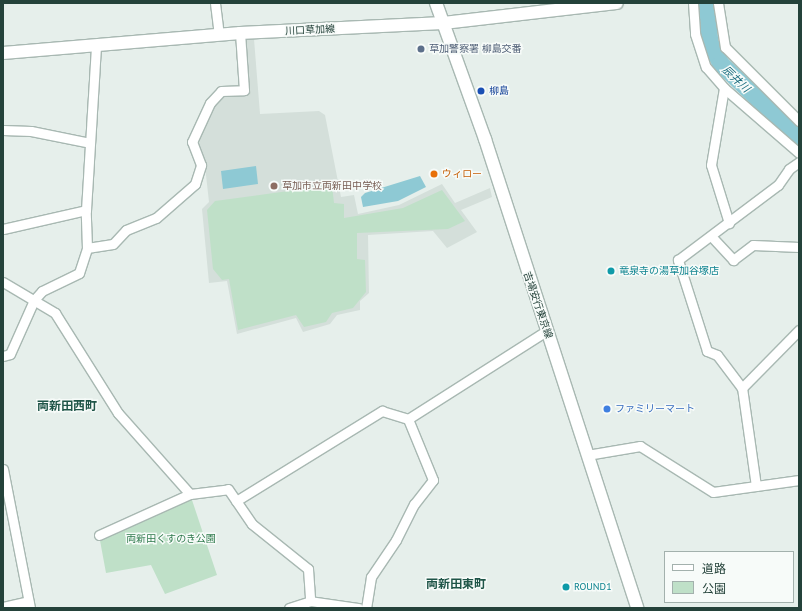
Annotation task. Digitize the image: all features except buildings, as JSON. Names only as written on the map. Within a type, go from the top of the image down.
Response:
[{"type":"main road","name":"吉場安行東京線","points":[[436,3],[485,139],[637,608]]},
{"type":"main road","name":"川口草加線","points":[[3,53],[240,33],[443,23],[617,3]]},
{"type":"street","points":[[215,3],[219,35]]},
{"type":"street","points":[[693,3],[695,34],[706,67],[724,88],[799,153]]},
{"type":"street","points":[[718,3],[725,47],[799,121]]},
{"type":"street","points":[[87,248],[113,244],[126,230],[156,218],[195,184],[201,165],[192,142],[210,103],[221,91],[244,90],[240,33]]},
{"type":"street","points":[[3,356],[10,354],[34,300],[42,291],[79,273],[87,248],[86,210],[96,45]]},
{"type":"street","points":[[724,88],[711,164],[728,223]]},
{"type":"street","points":[[3,130],[31,131],[90,143]]},
{"type":"street","points":[[756,486],[742,388],[717,355],[707,351],[678,260],[778,185],[789,169],[799,162]]},
{"type":"street","points":[[3,229],[86,210]]},
{"type":"street","points":[[711,236],[733,260],[753,246],[799,247]]},
{"type":"street","points":[[3,282],[55,313],[118,412],[190,494]]},
{"type":"street","points":[[742,388],[799,330]]},
{"type":"street","points":[[236,502],[382,411],[408,419],[546,331]]},
{"type":"street","points":[[366,608],[371,577],[396,540],[414,504],[433,480],[408,419]]},
{"type":"street","points":[[587,455],[640,446],[713,492],[799,480]]},
{"type":"street","points":[[3,469],[29,604],[3,607]]},
{"type":"street","points":[[98,535],[190,494],[228,489],[252,524],[308,569],[310,601]]},
{"type":"street","points":[[289,608],[310,601],[358,608]]},
{"type":"shaded area","name":"草加市立両新田中学校","points":[[254,39],[260,114],[319,111],[325,115],[341,197],[354,195],[358,214],[399,205],[442,184],[455,203],[490,188],[492,197],[461,210],[477,232],[447,248],[433,231],[368,235],[369,293],[360,301],[360,310],[337,315],[330,324],[303,332],[296,318],[237,334],[227,281],[209,283],[202,209],[209,202],[205,166],[195,142],[218,96],[247,94],[245,40]]},
{"type":"green space","points":[[332,185],[334,203],[344,204],[344,218],[403,208],[442,190],[465,221],[448,229],[357,233],[357,259],[365,260],[366,292],[353,308],[332,313],[326,322],[304,327],[296,315],[238,330],[229,279],[222,280],[213,269],[207,210],[215,201]]},
{"type":"green space","name":"両新田くすのき公園","points":[[190,494],[217,575],[165,594],[151,565],[106,573],[99,535]]},
{"type":"water","points":[[256,166],[258,184],[223,189],[221,171]]},
{"type":"water","points":[[420,176],[426,187],[398,201],[363,207],[361,197],[365,193]]},
{"type":"waterway","name":"辰井川","points":[[706,3],[709,41],[720,63],[799,138]]},
{"type":"place","name":"草加警察署 柳島交番","points":[[421,49]]},
{"type":"place","name":"柳島","points":[[481,91]]},
{"type":"place","name":"ウィロー","points":[[434,174]]},
{"type":"place","name":"草加市立両新田中学校","points":[[274,186]]},
{"type":"place","name":"竜泉寺の湯草加谷塚店","points":[[611,271]]},
{"type":"place","name":"ファミリーマート","points":[[607,409]]},
{"type":"place","name":"ROUND1","points":[[566,587]]},
{"type":"district","name":"両新田西町","points":[[67,406]]},
{"type":"district","name":"両新田東町","points":[[456,584]]}]
